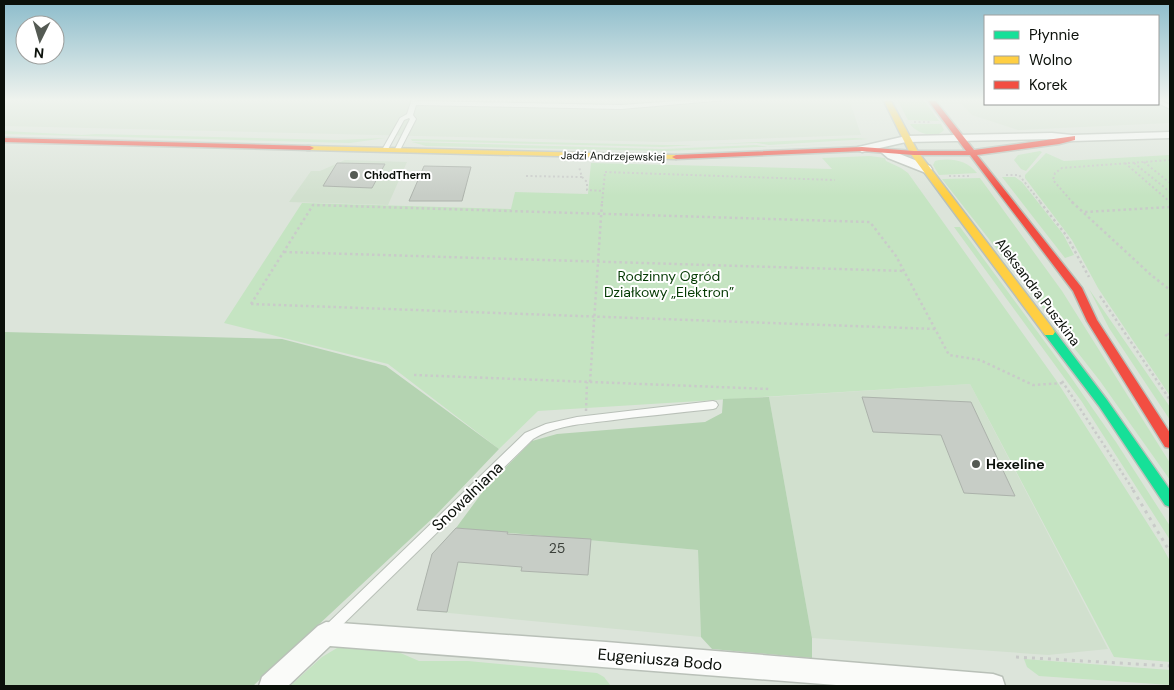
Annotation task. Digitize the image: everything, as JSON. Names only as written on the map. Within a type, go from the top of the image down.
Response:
[{"type":"street","name":"Aleksandra Puszkina","points":[[902,131],[914,153],[1088,383],[1170,501]]},
{"type":"street","name":"Aleksandra Puszkina","points":[[954,131],[1078,290],[1092,321],[1170,443]]},
{"type":"street","name":"Jadzi Andrzejewskiej","points":[[862,150],[906,139],[958,136],[1052,136],[1072,138],[1170,135]]},
{"type":"street","name":"Jadzi Andrzejewskiej","points":[[4,140],[698,157],[862,150],[914,153],[971,153],[1059,142],[1072,138]]},
{"type":"street","name":"Jadzi Andrzejewskiej","points":[[887,152],[892,156],[926,169]]},
{"type":"street","name":"Snowalniana","points":[[271,686],[326,634]]},
{"type":"street","name":"Eugeniusza Bodo","points":[[326,634],[993,686]]},
{"type":"lane","points":[[391,150],[398,131]]},
{"type":"lane","points":[[391,150],[404,131]]},
{"type":"lane","name":"Snowalniana","points":[[326,634],[529,436],[538,430],[560,423],[586,419],[713,405]]},
{"type":"path","points":[[580,155],[578,168],[582,177],[587,182],[587,190],[603,191]]},
{"type":"path","points":[[586,419],[605,172],[604,156]]},
{"type":"path","points":[[1170,160],[1065,167],[1058,170],[1053,175],[1052,180],[1056,186],[1150,274],[1170,290]]},
{"type":"path","points":[[1143,161],[1170,183]]},
{"type":"path","points":[[1124,162],[1170,202]]},
{"type":"path","points":[[1133,162],[1170,192]]},
{"type":"path","points":[[605,172],[835,180]]},
{"type":"path","points":[[1000,175],[1020,174],[1066,235],[1091,281]]},
{"type":"path","points":[[526,176],[582,177]]},
{"type":"path","points":[[940,177],[978,176]]},
{"type":"path","points":[[935,329],[250,304],[313,205],[870,222],[896,256],[949,355],[980,360],[1033,386],[1088,383]]},
{"type":"path","points":[[1084,212],[1170,207]]},
{"type":"path","points":[[284,252],[904,271]]},
{"type":"path","points":[[1096,289],[1170,400]]},
{"type":"path","points":[[1170,334],[1165,334],[1170,340]]},
{"type":"path","points":[[414,375],[769,389]]},
{"type":"path","points":[[1058,375],[1144,507],[1170,552]]},
{"type":"path","points":[[1016,657],[1170,666]]},
{"type":"shaded area","points":[[218,131],[860,131],[861,135],[664,142]]},
{"type":"shaded area","points":[[345,160],[407,162],[388,205],[289,202],[311,171],[320,171]]},
{"type":"shaded area","points":[[970,384],[1108,649],[1048,655],[812,638],[769,397]]},
{"type":"shaded area","points":[[456,528],[698,550],[701,637],[417,610],[432,554]]},
{"type":"green space","points":[[4,131],[8,131],[82,135],[337,140],[385,138],[350,143],[4,134]]},
{"type":"green space","points":[[919,131],[942,131],[936,135]]},
{"type":"green space","points":[[411,139],[694,145],[663,147],[412,141]]},
{"type":"green space","points":[[868,139],[769,145],[757,143],[714,144]]},
{"type":"green space","points":[[412,142],[663,149],[756,145],[768,147],[668,151],[426,146]]},
{"type":"green space","points":[[1042,152],[1026,171],[1021,169],[1014,160],[1018,155]]},
{"type":"green space","points":[[1046,153],[1064,161],[1170,155],[1170,396],[1098,288],[1072,240],[1025,178],[1025,175]]},
{"type":"green space","name":"Rodzinny Ogród Działkowy „Elektron”","points":[[870,156],[885,158],[886,161],[908,173],[1056,380],[1160,543],[1170,561],[1170,662],[1114,657],[970,384],[538,411],[499,449],[388,364],[224,323],[302,203],[511,209],[515,192],[588,194],[591,163],[832,169],[822,158]]},
{"type":"green space","points":[[935,161],[960,161],[977,173],[939,175],[933,165]]},
{"type":"green space","points":[[1002,177],[1015,177],[1022,182],[1063,234],[1074,255],[1065,258]]},
{"type":"green space","points":[[980,178],[1062,291],[1170,463],[1170,480],[1100,381],[942,179]]},
{"type":"green space","points":[[954,227],[960,227],[1070,376],[1116,442],[1170,526],[1170,540],[1082,402]]},
{"type":"green space","points":[[1089,289],[1170,407],[1170,420],[1109,328]]},
{"type":"green space","points":[[4,332],[282,339],[386,366],[499,449],[436,515],[253,686],[4,686]]},
{"type":"green space","points":[[769,397],[812,638],[812,658],[712,649],[701,637],[698,550],[456,528],[487,486],[532,441],[557,434],[705,422],[722,413],[723,399]]},
{"type":"green space","points":[[342,645],[389,648],[419,661],[468,661],[597,673],[604,677],[611,686],[290,686],[322,657]]},
{"type":"green space","points":[[1024,659],[1170,670],[1170,685],[1039,676],[1027,667]]},
{"type":"building","name":"ChłodTherm","points":[[337,163],[385,164],[372,188],[323,186]]},
{"type":"building","points":[[424,166],[471,167],[462,201],[409,201]]},
{"type":"building","name":"Hexeline","points":[[862,397],[971,402],[1015,496],[964,493],[941,435],[873,432]]},
{"type":"building","points":[[456,528],[508,532],[507,534],[591,539],[588,575],[521,571],[522,567],[458,562],[447,612],[417,610],[432,554]]},
{"type":"traffic: fast","points":[[1049,332],[1103,403],[1170,501]]},
{"type":"traffic: slow","points":[[903,131],[914,153],[1049,332]]},
{"type":"traffic: slow","points":[[310,148],[676,157]]},
{"type":"traffic: jam","points":[[955,131],[1078,290],[1092,321],[1170,443]]},
{"type":"traffic: jam","points":[[676,157],[862,149],[914,153],[971,153],[1059,142],[1072,138]]},
{"type":"traffic: jam","points":[[4,140],[310,148]]},
{"type":"place","name":"ChłodTherm","points":[[354,175]]},
{"type":"place","name":"Hexeline","points":[[976,464]]}]
